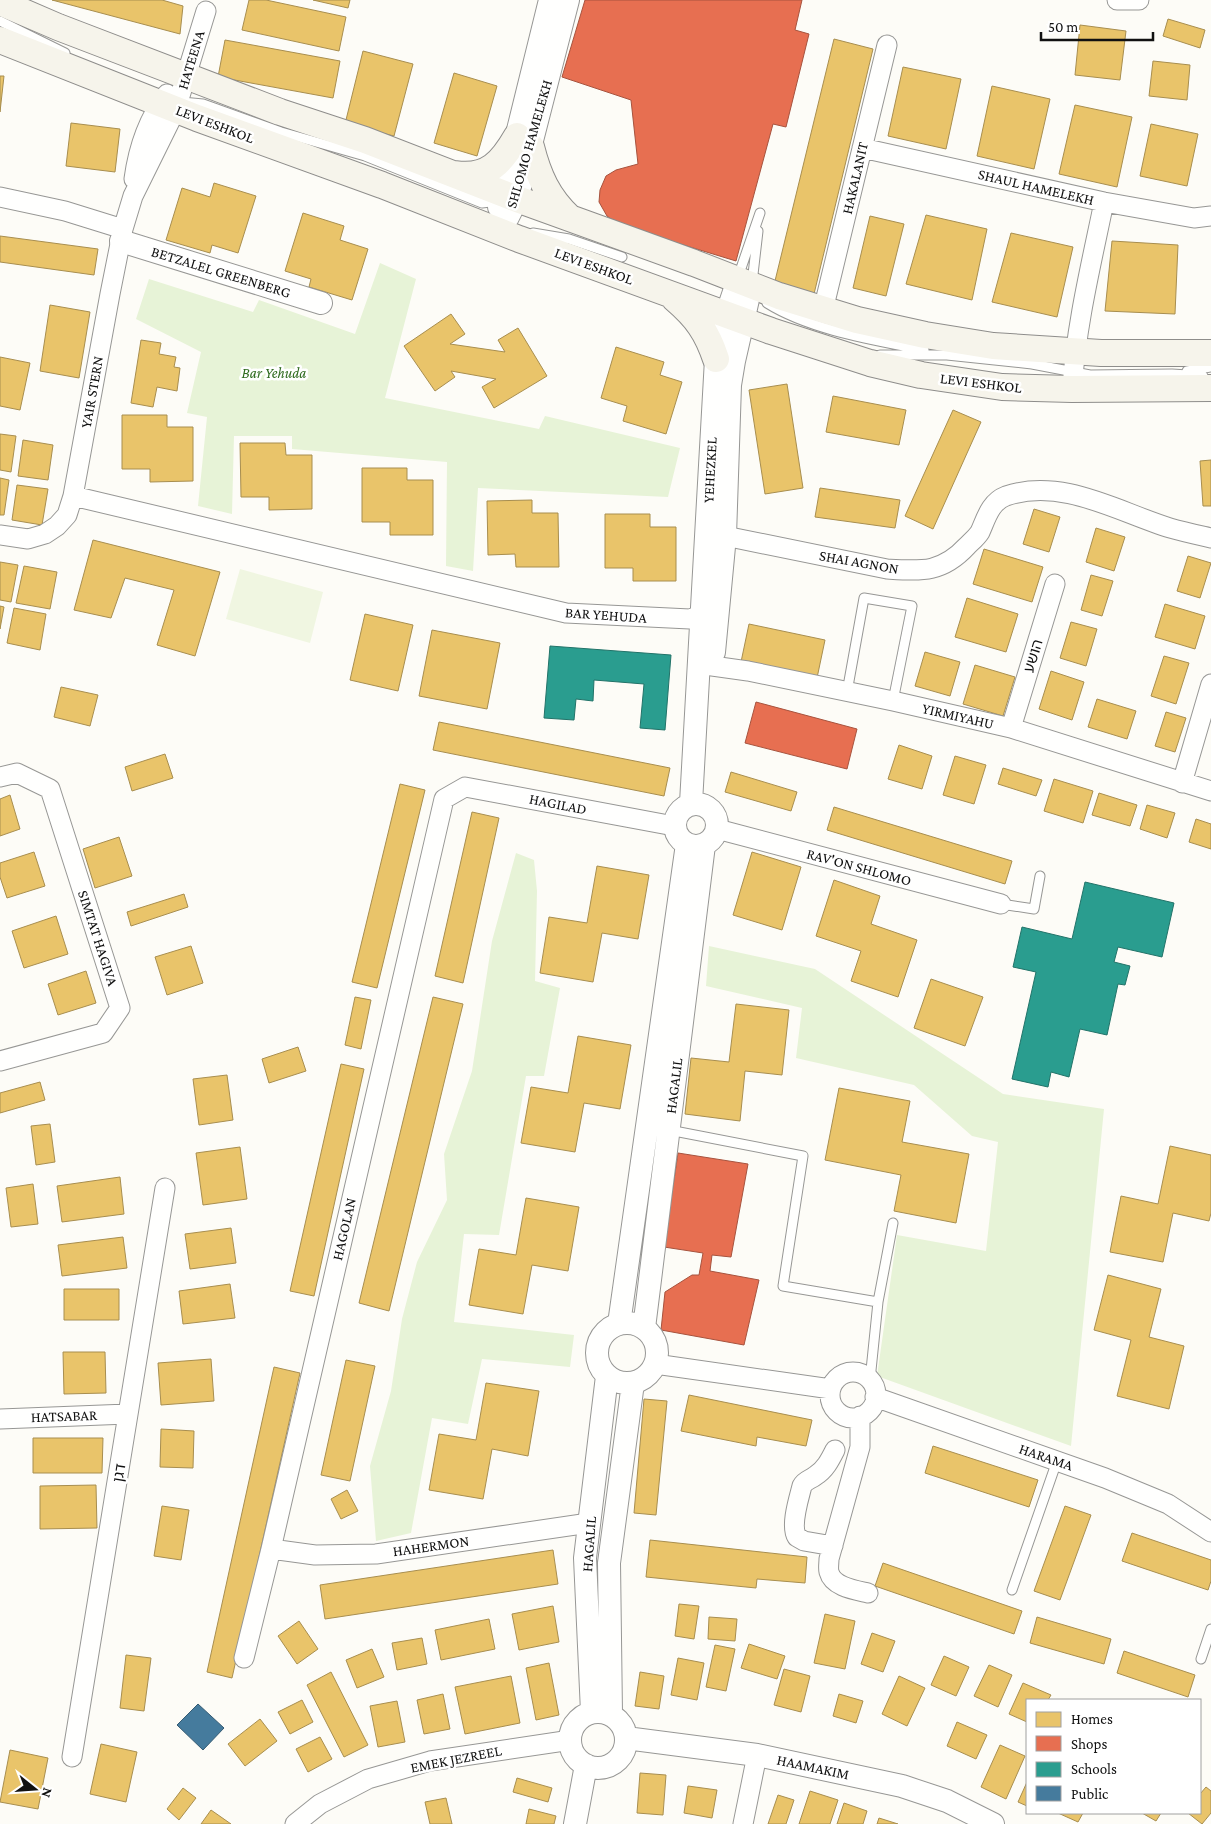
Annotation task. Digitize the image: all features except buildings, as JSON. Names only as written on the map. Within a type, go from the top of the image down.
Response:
[{"type":"main road","name":"LEVI ESHKOL","points":[[0,2],[69,32],[185,97],[382,185],[497,208],[570,218],[746,286],[892,328],[1073,371],[1211,388]]},
{"type":"main road","name":"LEVI ESHKOL","points":[[0,40],[101,79],[185,97],[280,112],[365,140],[450,174],[497,208],[667,292],[844,356],[921,375],[1002,387],[1073,371],[1211,353]]},
{"type":"main road","points":[[450,174],[474,174],[492,168],[508,152],[524,142],[547,192],[558,207],[570,218]]},
{"type":"main road","points":[[667,292],[694,316],[701,325],[716,359]]},
{"type":"street","name":"SHLOMO HAMELEKH","points":[[524,142],[550,0]]},
{"type":"street","name":"SHLOMO HAMELEKH","points":[[497,208],[524,142],[568,0]]},
{"type":"street","points":[[1117,0],[1139,0]]},
{"type":"street","name":"HATEENA","points":[[185,97],[206,11]]},
{"type":"street","name":"HAKALANIT","points":[[826,310],[825,302],[887,45]]},
{"type":"street","name":"YAIR STERN","points":[[0,534],[28,539],[45,534],[57,526],[67,515],[73,496],[122,235],[133,196],[138,154],[149,123],[185,97]]},
{"type":"street","name":"SHAUL HAMELEKH","points":[[862,148],[1104,202],[1194,218],[1211,216]]},
{"type":"street","points":[[0,197],[65,211],[122,235]]},
{"type":"street","points":[[1073,371],[1080,316],[1104,202]]},
{"type":"street","name":"BETZALEL GREENBERG","points":[[122,235],[321,303]]},
{"type":"street","name":"YEHEZKEL","points":[[705,665],[730,385],[734,361],[735,317],[746,286]]},
{"type":"street","name":"YEHEZKEL","points":[[705,665],[701,615],[716,536],[716,359],[721,330],[735,317]]},
{"type":"street","name":"SHAI AGNON","points":[[716,536],[887,570],[926,570],[944,565],[960,553],[979,534],[988,512],[1003,497],[1028,491],[1073,494],[1171,528],[1211,538]]},
{"type":"street","name":"BAR YEHUDA","points":[[73,496],[566,613],[690,619],[701,615]]},
{"type":"street","name":"הושע","points":[[1011,728],[1055,584]]},
{"type":"street","points":[[698,804],[705,665]]},
{"type":"street","name":"YIRMIYAHU","points":[[705,665],[748,671],[893,700],[1011,728],[1211,791]]},
{"type":"street","points":[[1182,783],[1211,684]]},
{"type":"street","name":"SIMTAT HAGIVA","points":[[0,777],[17,773],[50,789],[120,1008],[102,1033],[0,1061]]},
{"type":"street","name":"HAGILAD","points":[[444,799],[466,787],[695,836]]},
{"type":"street","name":"HAGOLAN","points":[[244,1658],[272,1549],[444,799]]},
{"type":"street","points":[[698,804],[711,809],[715,815],[695,836],[677,814],[685,806],[698,804]]},
{"type":"street","name":"RAV'ON SHLOMO","points":[[695,836],[1001,904]]},
{"type":"street","name":"HAGALIL","points":[[644,1328],[669,1130],[695,836]]},
{"type":"street","name":"HAGALIL","points":[[619,1324],[695,836]]},
{"type":"street","name":"דגן","points":[[72,1757],[165,1188]]},
{"type":"street","points":[[619,1324],[635,1324],[644,1328],[654,1338],[657,1348],[655,1364],[651,1372],[643,1379],[634,1383],[616,1382],[602,1371],[598,1361],[598,1345],[602,1336],[610,1328],[619,1324]]},
{"type":"street","points":[[655,1364],[831,1389]]},
{"type":"street","points":[[856,1372],[864,1375],[873,1388],[872,1407],[867,1413],[860,1416],[852,1418],[842,1415],[836,1411],[831,1403],[831,1389],[836,1379],[846,1373],[856,1372]]},
{"type":"street","name":"HAGALIL","points":[[602,1713],[585,1558],[607,1376]]},
{"type":"street","name":"HAGALIL","points":[[602,1713],[609,1563],[634,1383]]},
{"type":"street","name":"HARAMA","points":[[873,1388],[1168,1504],[1211,1532]]},
{"type":"street","name":"HATSABAR","points":[[0,1419],[128,1414]]},
{"type":"street","points":[[860,1416],[860,1447],[829,1559],[829,1572],[834,1580],[849,1588],[868,1593]]},
{"type":"street","points":[[833,1546],[804,1541],[797,1537],[794,1531],[804,1482],[817,1476],[829,1463],[835,1450]]},
{"type":"street","name":"HAHERMON","points":[[272,1549],[315,1554],[376,1554],[589,1523]]},
{"type":"street","points":[[602,1713],[619,1720],[626,1738],[625,1748],[621,1757],[614,1764],[594,1766],[577,1758],[572,1749],[572,1732],[576,1723],[583,1716],[602,1713]]},
{"type":"street","name":"HAAMAKIM","points":[[626,1738],[757,1755],[902,1786],[947,1801],[993,1824]]},
{"type":"street","name":"EMEK JEZREEL","points":[[295,1824],[320,1804],[368,1779],[430,1761],[571,1740]]},
{"type":"street","points":[[743,1824],[757,1755]]},
{"type":"street","points":[[574,1824],[594,1766]]},
{"type":"street","points":[[590,1824],[594,1766]]},
{"type":"lane","points":[[0,17],[69,32]]},
{"type":"lane","points":[[0,22],[52,46],[101,79]]},
{"type":"lane","points":[[497,208],[538,233],[561,237],[622,257]]},
{"type":"lane","points":[[746,286],[760,213],[746,286]]},
{"type":"lane","points":[[746,286],[776,309],[805,321],[868,338],[947,355]]},
{"type":"lane","points":[[844,356],[947,355],[1032,364],[1100,375],[1172,374],[1211,376]]},
{"type":"lane","points":[[1172,374],[1211,367]]},
{"type":"lane","points":[[847,692],[864,598],[912,606],[893,700]]},
{"type":"lane","points":[[1001,904],[1034,909],[1040,876]]},
{"type":"lane","points":[[669,1130],[803,1156],[782,1286],[878,1302]]},
{"type":"lane","points":[[873,1388],[878,1302],[893,1223]]},
{"type":"lane","points":[[1012,1590],[1057,1461]]},
{"type":"lane","points":[[1201,1659],[1211,1629]]},
{"type":"green space","name":"Bar Yehuda","points":[[380,263],[416,279],[385,398],[539,429],[545,416],[680,448],[668,497],[478,488],[473,571],[446,566],[447,462],[292,449],[292,436],[234,436],[232,514],[198,506],[207,417],[187,413],[201,352],[136,319],[149,279],[253,312],[259,300],[355,334]]},
{"type":"green space","points":[[240,569],[323,592],[310,643],[226,619]]},
{"type":"green space","points":[[516,853],[534,860],[537,891],[535,981],[560,988],[544,1076],[526,1076],[499,1235],[464,1234],[454,1322],[574,1335],[570,1367],[482,1359],[468,1424],[432,1418],[411,1533],[376,1541],[370,1466],[391,1391],[402,1319],[417,1262],[447,1200],[444,1154],[472,1071],[492,941]]},
{"type":"green space","points":[[709,946],[815,969],[1003,1094],[1104,1109],[1071,1446],[877,1376],[897,1235],[986,1251],[998,1142],[972,1136],[914,1085],[796,1058],[802,1008],[706,986]]}]
